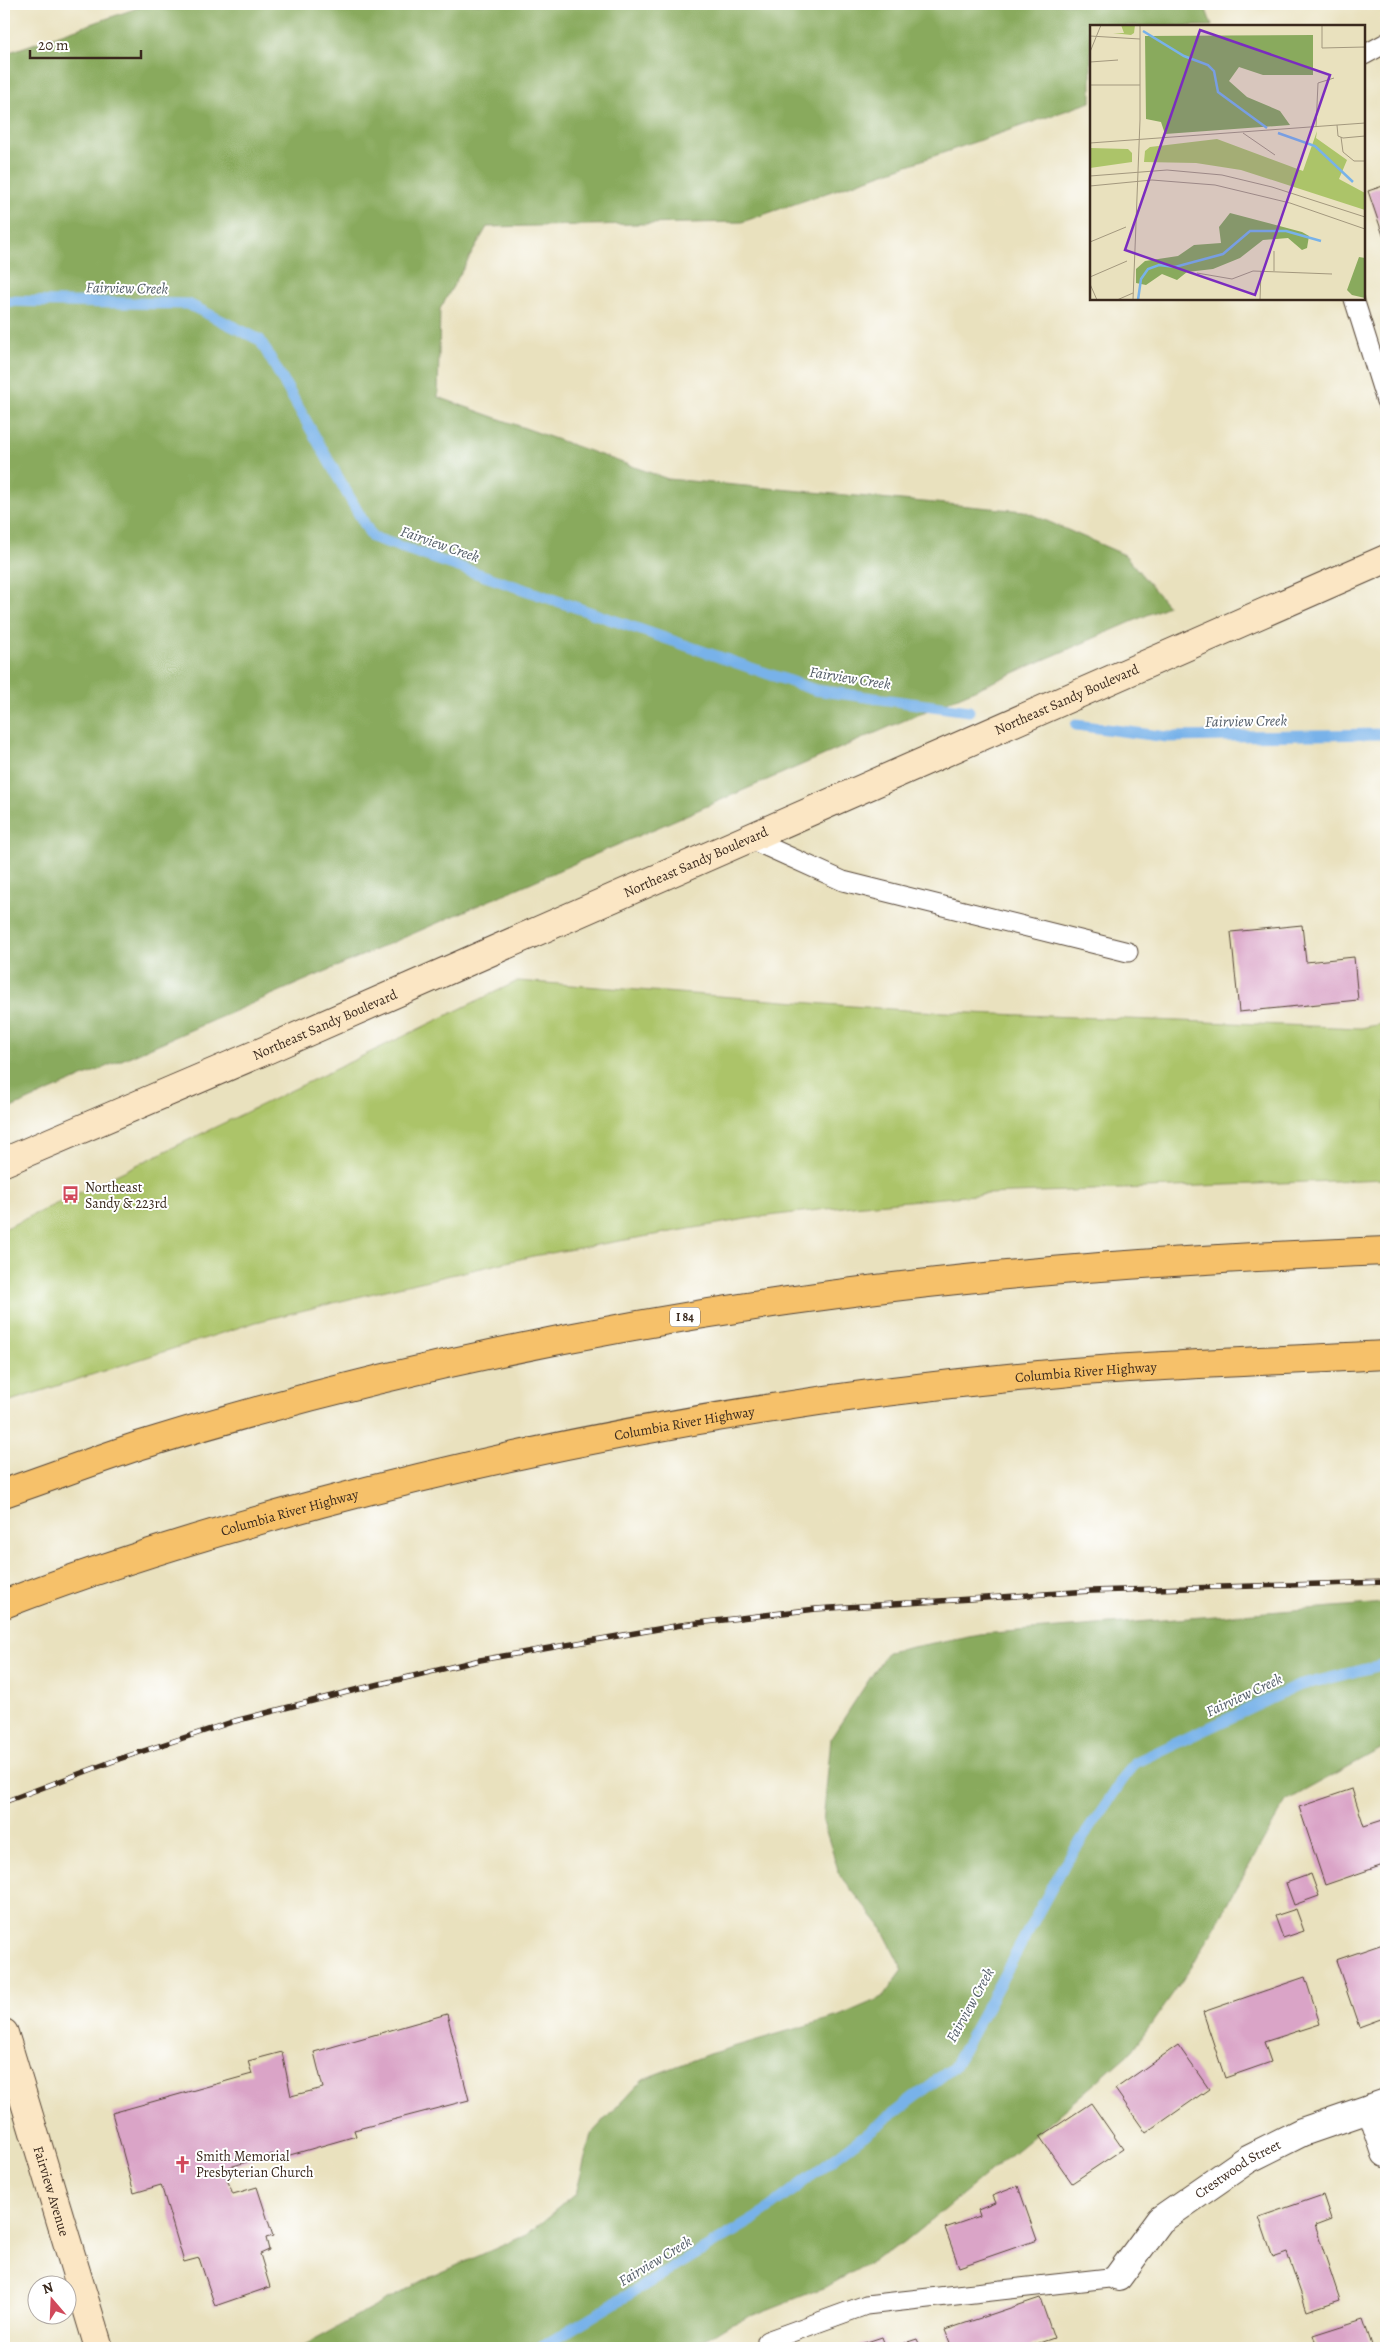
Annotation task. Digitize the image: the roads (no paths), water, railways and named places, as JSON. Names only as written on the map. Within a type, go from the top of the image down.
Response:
[{"type":"highway","name":"I 84","points":[[4,1493],[137,1447],[291,1403],[432,1368],[556,1341],[688,1316],[790,1300],[964,1279],[1203,1258],[1386,1251]]},
{"type":"highway","name":"Columbia River Highway","points":[[15,1600],[248,1523],[391,1484],[513,1455],[651,1428],[784,1407],[1060,1373],[1386,1355]]},
{"type":"main road","name":"Northeast Sandy Boulevard","points":[[4,1162],[273,1047],[1386,559]]},
{"type":"main road","name":"Fairview Avenue","points":[[4,2033],[99,2348]]},
{"type":"street","points":[[1379,2106],[1386,2153]]},
{"type":"street","name":"Crestwood Street","points":[[1118,2277],[1160,2220],[1248,2159],[1302,2132],[1379,2106]]},
{"type":"lane","points":[[1365,54],[1386,43]]},
{"type":"lane","points":[[1354,300],[1386,400]]},
{"type":"lane","points":[[748,838],[843,881],[1128,952]]},
{"type":"lane","points":[[767,2340],[866,2305],[1118,2277]]},
{"type":"waterway","name":"Fairview Creek","points":[[4,301],[188,304],[260,340],[372,537],[815,690],[969,711]]},
{"type":"waterway","name":"Fairview Creek","points":[[1076,725],[1167,737],[1386,734]]},
{"type":"waterway","name":"Fairview Creek","points":[[540,2348],[756,2218],[954,2067],[1063,1867],[1134,1763],[1298,1686],[1386,1664]]},
{"type":"railway","points":[[4,1802],[119,1759],[235,1721],[480,1660],[681,1625],[816,1609],[1091,1591],[1386,1582]]},
{"type":"place","name":"Northeast Sandy & 223rd","points":[[71,1195]]},
{"type":"place","name":"Smith Memorial Presbyterian Church","points":[[182,2164]]}]
